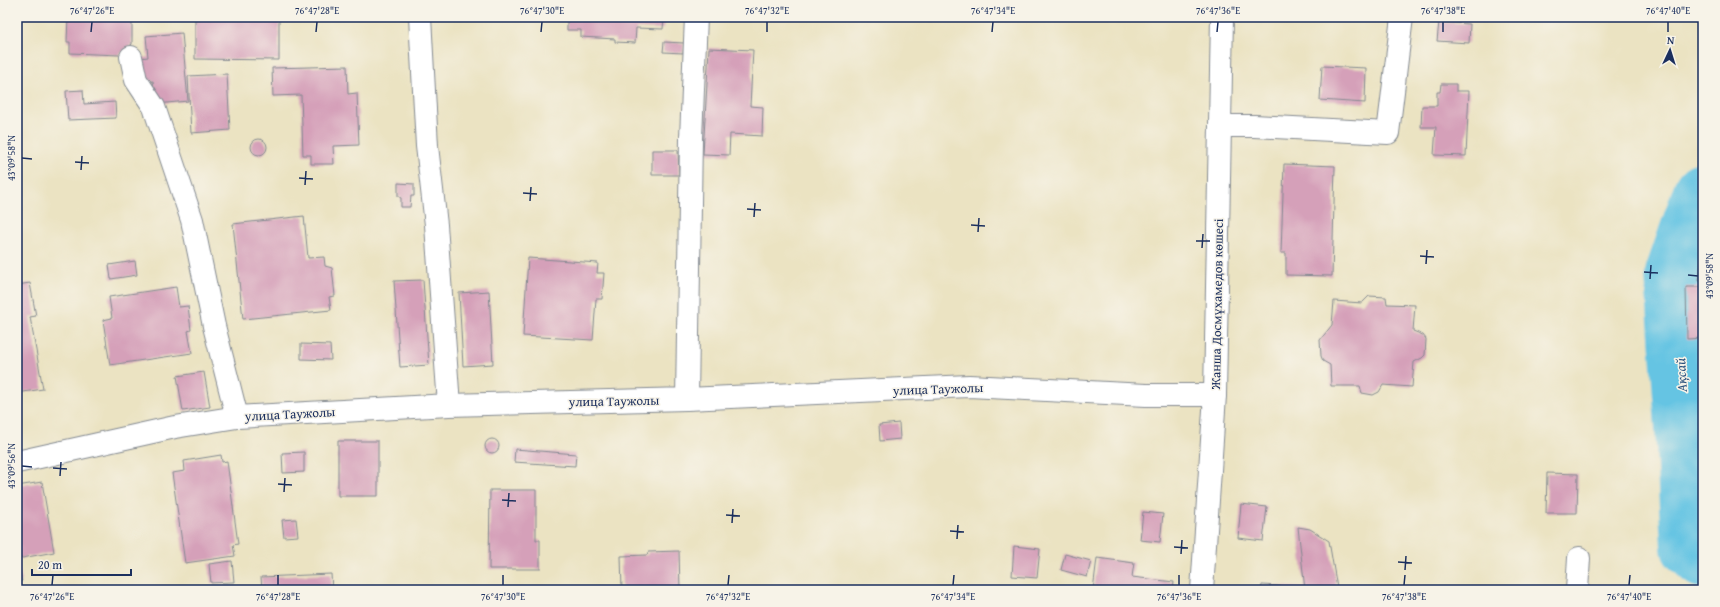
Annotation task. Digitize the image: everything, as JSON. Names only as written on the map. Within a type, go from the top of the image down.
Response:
[{"type":"street","points":[[420,17],[427,146],[436,225],[449,405]]},
{"type":"street","points":[[688,399],[691,138],[696,17]]},
{"type":"street","name":"Жанша Досмұхамедов көшесі","points":[[1202,590],[1215,395],[1222,17]]},
{"type":"street","points":[[1221,126],[1254,126],[1388,133],[1402,17]]},
{"type":"street","points":[[131,57],[136,80],[154,107],[192,220],[214,326],[237,417]]},
{"type":"street","name":"улица Таужолы","points":[[17,462],[175,427],[237,417],[449,405],[688,399],[969,386],[1146,395],[1215,395]]},
{"type":"street","points":[[1577,590],[1579,558]]},
{"type":"building","points":[[68,17],[132,17],[132,44],[119,55],[70,53],[70,42],[67,42]]},
{"type":"building","points":[[195,17],[279,17],[279,60],[195,59]]},
{"type":"building","points":[[567,17],[664,17],[663,29],[636,28],[635,43],[615,42],[615,39],[581,37],[581,30],[567,30]]},
{"type":"building","points":[[1439,22],[1470,24],[1469,43],[1437,41]]},
{"type":"building","points":[[182,33],[188,101],[156,104],[153,81],[143,82],[140,58],[148,57],[146,36]]},
{"type":"building","points":[[664,42],[684,43],[683,53],[663,52]]},
{"type":"building","points":[[709,48],[753,50],[750,106],[763,107],[762,136],[730,134],[729,155],[703,154]]},
{"type":"building","points":[[347,66],[348,94],[357,93],[359,145],[333,146],[334,164],[311,164],[311,155],[303,155],[301,95],[273,96],[272,68]]},
{"type":"building","points":[[1322,66],[1366,68],[1365,103],[1320,100]]},
{"type":"building","points":[[227,74],[230,130],[191,133],[188,76]]},
{"type":"building","points":[[1441,84],[1456,84],[1456,91],[1469,91],[1466,156],[1434,155],[1436,127],[1421,127],[1422,106],[1437,106],[1437,92],[1440,92]]},
{"type":"building","points":[[83,90],[84,104],[115,102],[116,118],[68,120],[66,91]]},
{"type":"building","points":[[259,139],[265,141],[267,147],[265,153],[259,155],[253,153],[251,147],[253,141]]},
{"type":"building","points":[[652,150],[678,150],[679,175],[652,175]]},
{"type":"building","points":[[1284,164],[1335,166],[1332,276],[1286,275],[1286,253],[1281,253]]},
{"type":"building","points":[[398,183],[414,184],[414,196],[411,196],[410,207],[401,207],[401,198],[398,196]]},
{"type":"building","points":[[304,216],[308,258],[324,257],[325,266],[332,268],[335,296],[329,297],[331,310],[243,319],[233,224]]},
{"type":"building","points":[[1702,249],[1703,281],[1699,281]]},
{"type":"building","points":[[528,258],[598,263],[597,273],[604,273],[602,299],[596,299],[593,340],[523,336]]},
{"type":"building","points":[[135,261],[137,275],[111,279],[109,265]]},
{"type":"building","points":[[423,280],[429,365],[400,367],[394,281]]},
{"type":"building","points":[[30,283],[36,316],[30,317],[43,389],[17,393],[17,285]]},
{"type":"building","points":[[176,287],[179,307],[188,306],[191,330],[188,331],[192,353],[110,365],[103,320],[112,318],[109,297]]},
{"type":"building","points":[[1686,287],[1703,287],[1703,338],[1687,339]]},
{"type":"building","points":[[489,291],[493,364],[463,366],[459,293]]},
{"type":"building","points":[[1369,296],[1386,297],[1387,304],[1415,305],[1413,331],[1423,335],[1426,339],[1425,355],[1414,362],[1412,387],[1383,385],[1379,392],[1373,395],[1362,393],[1360,386],[1331,386],[1330,365],[1323,361],[1321,356],[1320,340],[1332,325],[1334,301],[1362,303]]},
{"type":"building","points":[[301,344],[330,345],[331,360],[301,359]]},
{"type":"building","points":[[204,372],[210,407],[183,411],[177,376]]},
{"type":"building","points":[[899,423],[900,439],[880,441],[879,425]]},
{"type":"building","points":[[492,439],[497,441],[499,446],[497,451],[492,453],[487,451],[485,446],[487,441]]},
{"type":"building","points":[[338,441],[378,441],[378,496],[338,496]]},
{"type":"building","points":[[515,449],[576,454],[575,466],[514,462]]},
{"type":"building","points":[[304,452],[304,472],[283,473],[282,453]]},
{"type":"building","points":[[221,455],[222,462],[227,461],[238,544],[233,545],[235,556],[185,563],[172,473],[185,471],[184,461]]},
{"type":"building","points":[[1547,473],[1578,474],[1577,513],[1546,513]]},
{"type":"building","points":[[42,482],[54,552],[17,559],[17,486]]},
{"type":"building","points":[[490,490],[536,490],[536,540],[540,540],[540,569],[489,569]]},
{"type":"building","points":[[1241,504],[1267,507],[1263,541],[1238,538]]},
{"type":"building","points":[[1143,512],[1163,514],[1160,542],[1140,540]]},
{"type":"building","points":[[296,519],[298,536],[284,537],[282,520]]},
{"type":"building","points":[[1298,527],[1310,529],[1329,541],[1337,588],[1336,590],[1305,590]]},
{"type":"building","points":[[1014,546],[1040,549],[1037,578],[1012,576]]},
{"type":"building","points":[[679,551],[680,590],[622,590],[621,556],[647,555],[648,552]]},
{"type":"building","points":[[1065,554],[1091,561],[1087,577],[1061,570]]},
{"type":"building","points":[[1097,558],[1134,563],[1132,577],[1174,582],[1173,590],[1093,590]]},
{"type":"building","points":[[17,561],[22,581],[17,582]]},
{"type":"building","points":[[232,561],[234,582],[211,583],[209,564]]},
{"type":"building","points":[[331,574],[332,590],[262,590],[261,577]]},
{"type":"building","points":[[1262,585],[1304,588],[1304,590],[1261,590]]},
{"type":"waterway","name":"Ақсай","points":[[1703,192],[1675,274],[1691,547],[1703,558]]}]
